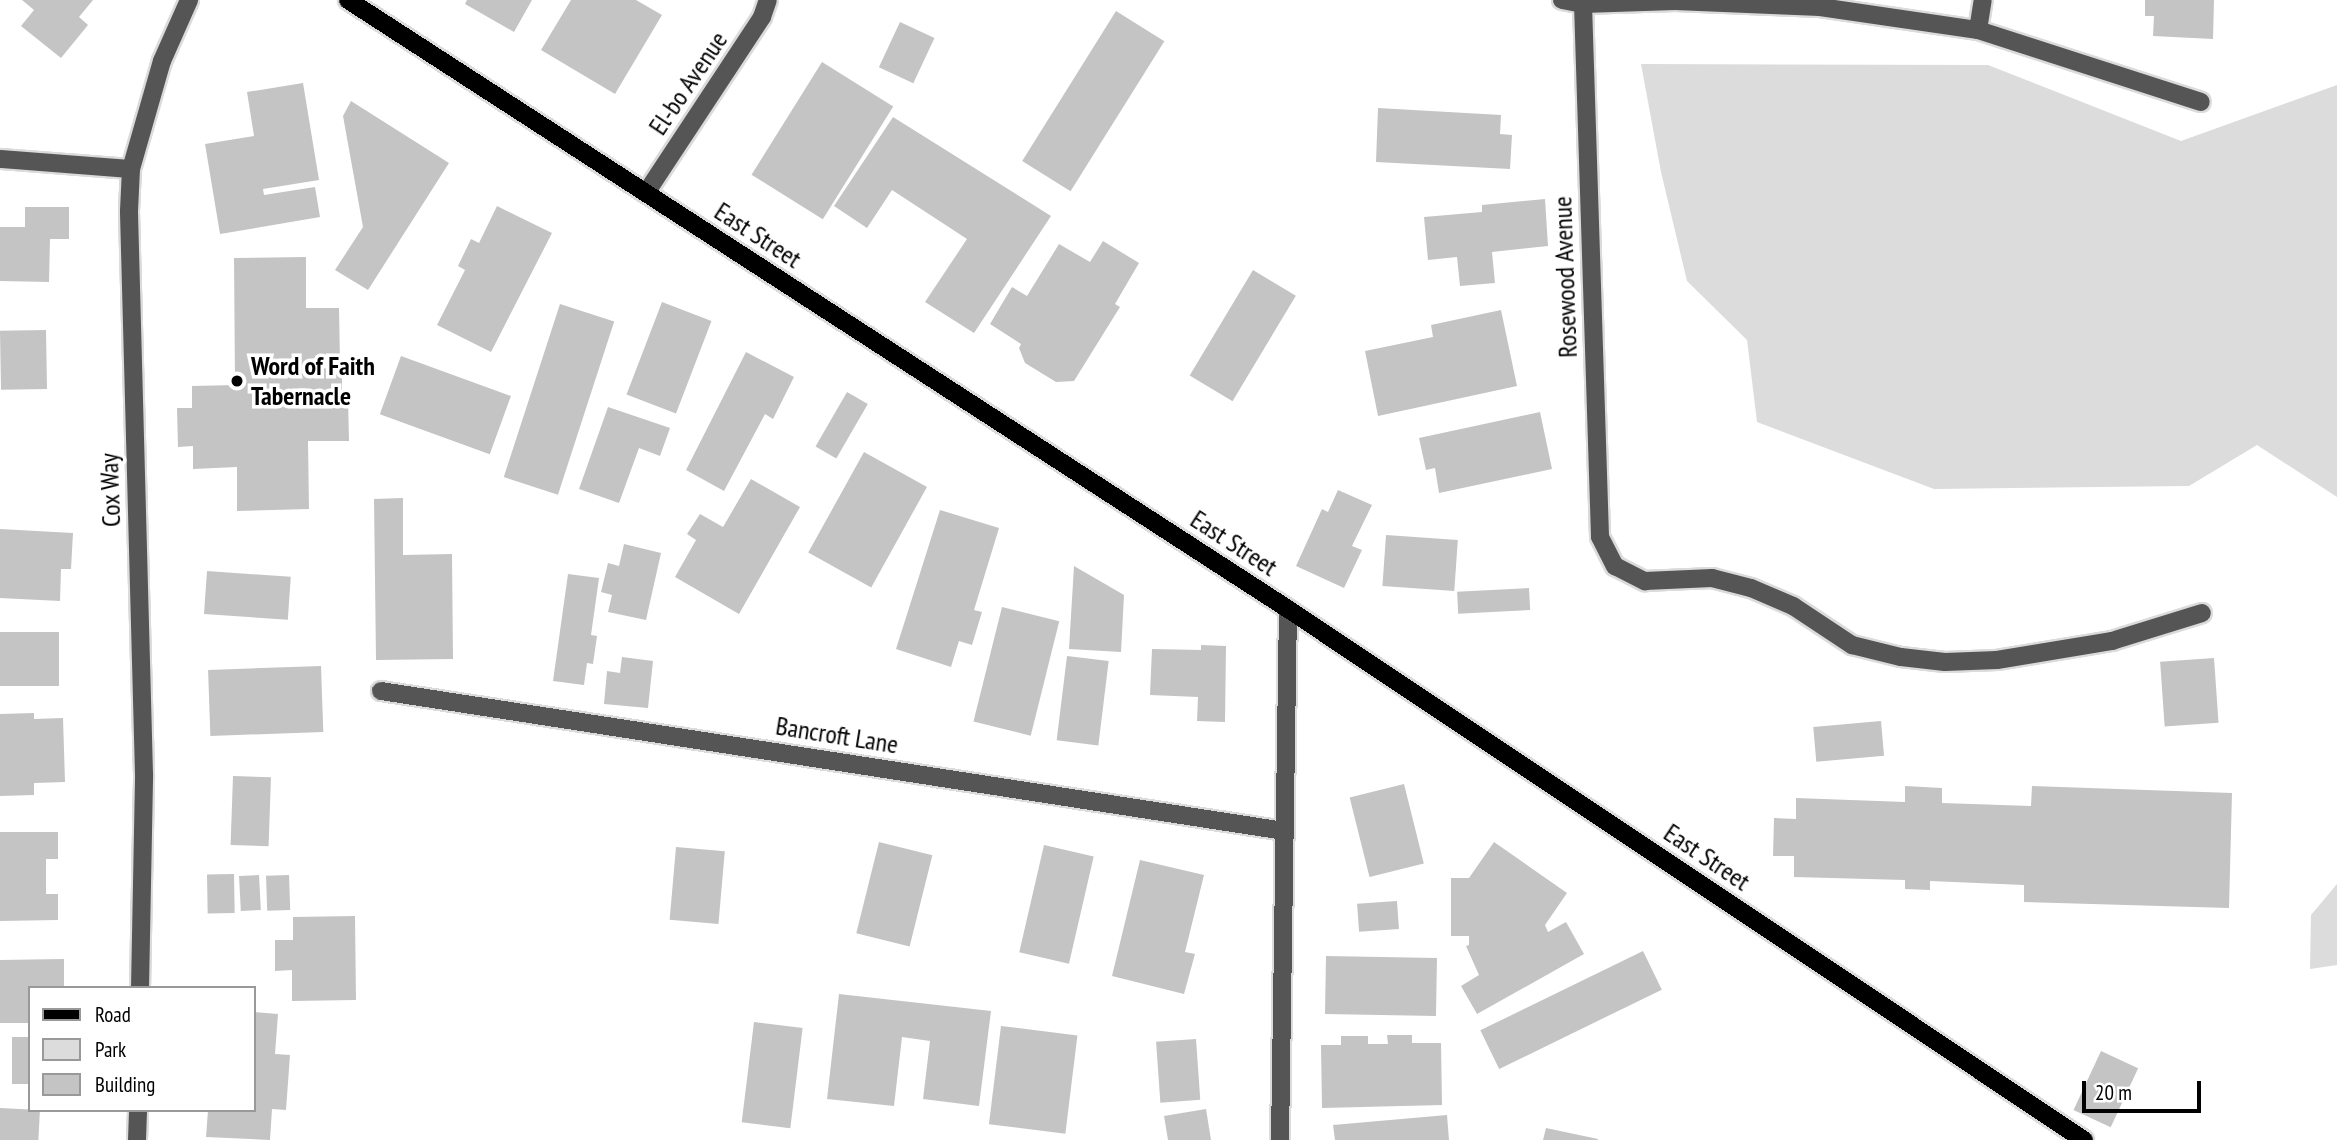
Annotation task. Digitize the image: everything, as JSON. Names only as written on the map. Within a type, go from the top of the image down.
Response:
[{"type":"main road","name":"East Street","points":[[348,0],[1288,609],[2084,1140]]},
{"type":"street","name":"Cox Way","points":[[140,986],[144,774],[128,211],[131,169],[162,61],[188,0]]},
{"type":"street","name":"El-bo Avenue","points":[[646,193],[762,18],[768,0]]},
{"type":"street","points":[[1562,0],[1583,4],[1675,1],[1820,7],[1978,30],[2201,102]]},
{"type":"street","points":[[1978,30],[1983,0]]},
{"type":"street","name":"Rosewood Avenue","points":[[1583,4],[1600,537],[1615,566],[1646,581],[1712,578],[1751,588],[1793,606],[1852,645],[1901,657],[1945,662],[1997,660],[2112,640],[2202,613]]},
{"type":"street","points":[[0,159],[131,169]]},
{"type":"street","points":[[1280,1140],[1288,609]]},
{"type":"street","name":"Bancroft Lane","points":[[381,691],[1284,831]]},
{"type":"street","points":[[137,1140],[138,1112]]},
{"type":"green space","points":[[1641,64],[1988,65],[2181,141],[2337,85],[2337,497],[2257,445],[2189,486],[1934,489],[1757,422],[1747,340],[1687,281],[1661,172]]},
{"type":"green space","points":[[2337,884],[2337,965],[2310,969],[2311,915]]},
{"type":"building","points":[[22,0],[93,0],[79,17],[88,25],[61,58],[21,26],[34,10]]},
{"type":"building","points":[[467,0],[532,0],[514,32],[465,4]]},
{"type":"building","points":[[571,0],[636,0],[662,15],[615,94],[541,50]]},
{"type":"building","points":[[2145,0],[2214,0],[2213,39],[2153,36],[2154,16],[2145,16]]},
{"type":"building","points":[[1116,11],[1164,41],[1071,191],[1022,161]]},
{"type":"building","points":[[900,22],[934,38],[913,83],[879,67]]},
{"type":"building","points":[[822,62],[893,107],[823,219],[752,175]]},
{"type":"building","points":[[303,83],[319,180],[263,189],[264,195],[315,187],[320,217],[220,234],[205,144],[254,136],[247,92]]},
{"type":"building","points":[[351,101],[449,163],[368,290],[335,270],[363,227],[343,116]]},
{"type":"building","points":[[1378,108],[1501,115],[1500,134],[1512,135],[1510,169],[1376,162]]},
{"type":"building","points":[[893,117],[1051,216],[974,333],[925,302],[967,239],[892,190],[867,228],[834,206]]},
{"type":"building","points":[[1545,199],[1548,246],[1492,252],[1495,283],[1460,286],[1457,257],[1428,260],[1424,217],[1482,212],[1482,205]]},
{"type":"building","points":[[497,206],[552,233],[491,352],[437,325],[465,270],[458,266],[471,239],[479,243]]},
{"type":"building","points":[[25,207],[69,207],[69,239],[50,239],[49,282],[0,281],[0,227],[25,227]]},
{"type":"building","points":[[1103,241],[1139,263],[1115,304],[1120,307],[1074,381],[1056,382],[1025,363],[1019,348],[1021,344],[990,324],[1012,287],[1027,296],[1059,244],[1090,262]]},
{"type":"building","points":[[306,257],[306,308],[339,308],[342,398],[348,398],[349,441],[308,441],[309,509],[237,511],[237,467],[193,469],[193,446],[178,447],[177,408],[192,408],[192,386],[235,385],[234,258]]},
{"type":"building","points":[[1253,270],[1296,296],[1233,401],[1190,375]]},
{"type":"building","points":[[662,302],[711,321],[676,413],[627,394]]},
{"type":"building","points":[[560,304],[614,322],[558,495],[504,477]]},
{"type":"building","points":[[1501,310],[1517,386],[1378,416],[1365,351],[1433,337],[1431,325]]},
{"type":"building","points":[[46,330],[47,389],[1,390],[0,331]]},
{"type":"building","points":[[746,352],[794,377],[773,419],[765,414],[724,491],[686,470]]},
{"type":"building","points":[[401,356],[511,396],[490,454],[380,414]]},
{"type":"building","points":[[847,392],[868,404],[836,459],[816,447]]},
{"type":"building","points":[[608,407],[670,428],[660,456],[639,448],[619,503],[579,489]]},
{"type":"building","points":[[1540,412],[1552,469],[1439,493],[1435,468],[1426,470],[1419,438]]},
{"type":"building","points":[[864,452],[927,487],[871,587],[808,553]]},
{"type":"building","points":[[751,479],[800,507],[739,614],[675,577],[696,540],[687,534],[700,514],[723,527]]},
{"type":"building","points":[[1338,490],[1372,505],[1352,546],[1362,550],[1344,588],[1296,566],[1322,509],[1328,512]]},
{"type":"building","points":[[403,498],[403,555],[452,554],[453,659],[376,660],[374,499]]},
{"type":"building","points":[[940,510],[999,528],[974,610],[982,612],[972,645],[959,641],[951,667],[896,649]]},
{"type":"building","points":[[0,529],[73,533],[71,569],[61,569],[60,601],[0,598]]},
{"type":"building","points":[[1386,535],[1458,540],[1454,591],[1382,586]]},
{"type":"building","points":[[624,544],[661,553],[646,620],[608,612],[612,595],[601,592],[608,563],[619,566]]},
{"type":"building","points":[[1074,566],[1124,595],[1121,652],[1069,649]]},
{"type":"building","points":[[207,571],[291,577],[288,620],[204,614]]},
{"type":"building","points":[[568,574],[599,578],[591,635],[597,636],[593,664],[587,663],[584,685],[553,681]]},
{"type":"building","points":[[1529,588],[1530,610],[1458,614],[1457,592]]},
{"type":"building","points":[[1002,607],[1059,621],[1031,736],[973,721]]},
{"type":"building","points":[[0,632],[59,632],[59,686],[0,686]]},
{"type":"building","points":[[1201,645],[1226,646],[1225,722],[1197,721],[1198,697],[1150,695],[1152,649],[1201,650]]},
{"type":"building","points":[[1067,656],[1109,661],[1098,745],[1057,740]]},
{"type":"building","points":[[622,657],[653,661],[648,708],[604,704],[607,671],[620,673]]},
{"type":"building","points":[[2214,658],[2219,723],[2165,727],[2160,662]]},
{"type":"building","points":[[321,666],[323,732],[210,736],[208,670]]},
{"type":"building","points":[[34,713],[34,719],[63,718],[65,782],[34,783],[34,795],[0,796],[0,714]]},
{"type":"building","points":[[1881,721],[1884,756],[1816,762],[1813,727]]},
{"type":"building","points":[[233,776],[271,777],[269,846],[231,845]]},
{"type":"building","points":[[1404,784],[1424,864],[1370,877],[1350,798]]},
{"type":"building","points":[[1905,786],[1942,788],[1942,803],[2031,806],[2032,786],[2232,793],[2229,908],[2024,902],[2024,885],[1930,881],[1930,890],[1905,889],[1905,880],[1794,877],[1794,856],[1773,856],[1774,818],[1796,819],[1796,798],[1905,802]]},
{"type":"building","points":[[0,832],[58,832],[58,859],[46,859],[46,894],[58,894],[58,920],[0,921]]},
{"type":"building","points":[[879,842],[932,855],[910,947],[856,933]]},
{"type":"building","points":[[1494,842],[1567,893],[1545,925],[1548,932],[1566,922],[1584,954],[1477,1014],[1461,986],[1479,975],[1466,946],[1469,945],[1469,936],[1451,936],[1451,878],[1469,878]]},
{"type":"building","points":[[1044,845],[1094,856],[1069,964],[1019,952]]},
{"type":"building","points":[[676,847],[725,851],[718,924],[670,920]]},
{"type":"building","points":[[1140,860],[1204,875],[1185,952],[1195,954],[1184,994],[1112,976]]},
{"type":"building","points":[[207,874],[234,874],[235,913],[208,913]]},
{"type":"building","points":[[259,875],[261,910],[241,911],[239,876]]},
{"type":"building","points":[[289,875],[290,910],[267,911],[266,876]]},
{"type":"building","points":[[1397,901],[1399,929],[1359,932],[1357,904]]},
{"type":"building","points":[[355,916],[356,1000],[292,1001],[292,970],[275,971],[275,940],[293,940],[293,917]]},
{"type":"building","points":[[1643,951],[1662,990],[1499,1069],[1480,1030]]},
{"type":"building","points":[[1326,956],[1437,958],[1436,1016],[1325,1014]]},
{"type":"building","points":[[64,959],[64,986],[28,986],[28,1023],[0,1023],[0,960]]},
{"type":"building","points":[[839,994],[991,1011],[979,1106],[923,1099],[930,1041],[902,1037],[894,1106],[827,1099]]},
{"type":"building","points":[[256,1012],[278,1014],[275,1054],[290,1055],[286,1110],[272,1109],[270,1140],[206,1137],[208,1112],[256,1112]]},
{"type":"building","points":[[754,1022],[803,1028],[790,1128],[742,1122]]},
{"type":"building","points":[[1001,1026],[1077,1035],[1065,1134],[989,1124]]},
{"type":"building","points":[[1387,1035],[1412,1035],[1412,1043],[1441,1043],[1442,1105],[1322,1108],[1321,1045],[1341,1045],[1341,1036],[1368,1036],[1368,1044],[1388,1044]]},
{"type":"building","points":[[12,1037],[28,1037],[28,1084],[12,1084]]},
{"type":"building","points":[[1196,1039],[1200,1100],[1160,1103],[1156,1042]]},
{"type":"building","points":[[2101,1051],[2138,1068],[2111,1127],[2074,1110]]},
{"type":"building","points":[[0,1108],[40,1112],[38,1140],[0,1140]]},
{"type":"building","points":[[1206,1109],[1211,1140],[1168,1140],[1164,1116]]},
{"type":"building","points":[[1447,1115],[1449,1140],[1335,1140],[1333,1125]]},
{"type":"building","points":[[1546,1128],[1598,1139],[1598,1140],[1543,1140]]},
{"type":"place","name":"Word of Faith Tabernacle","points":[[237,381]]}]
